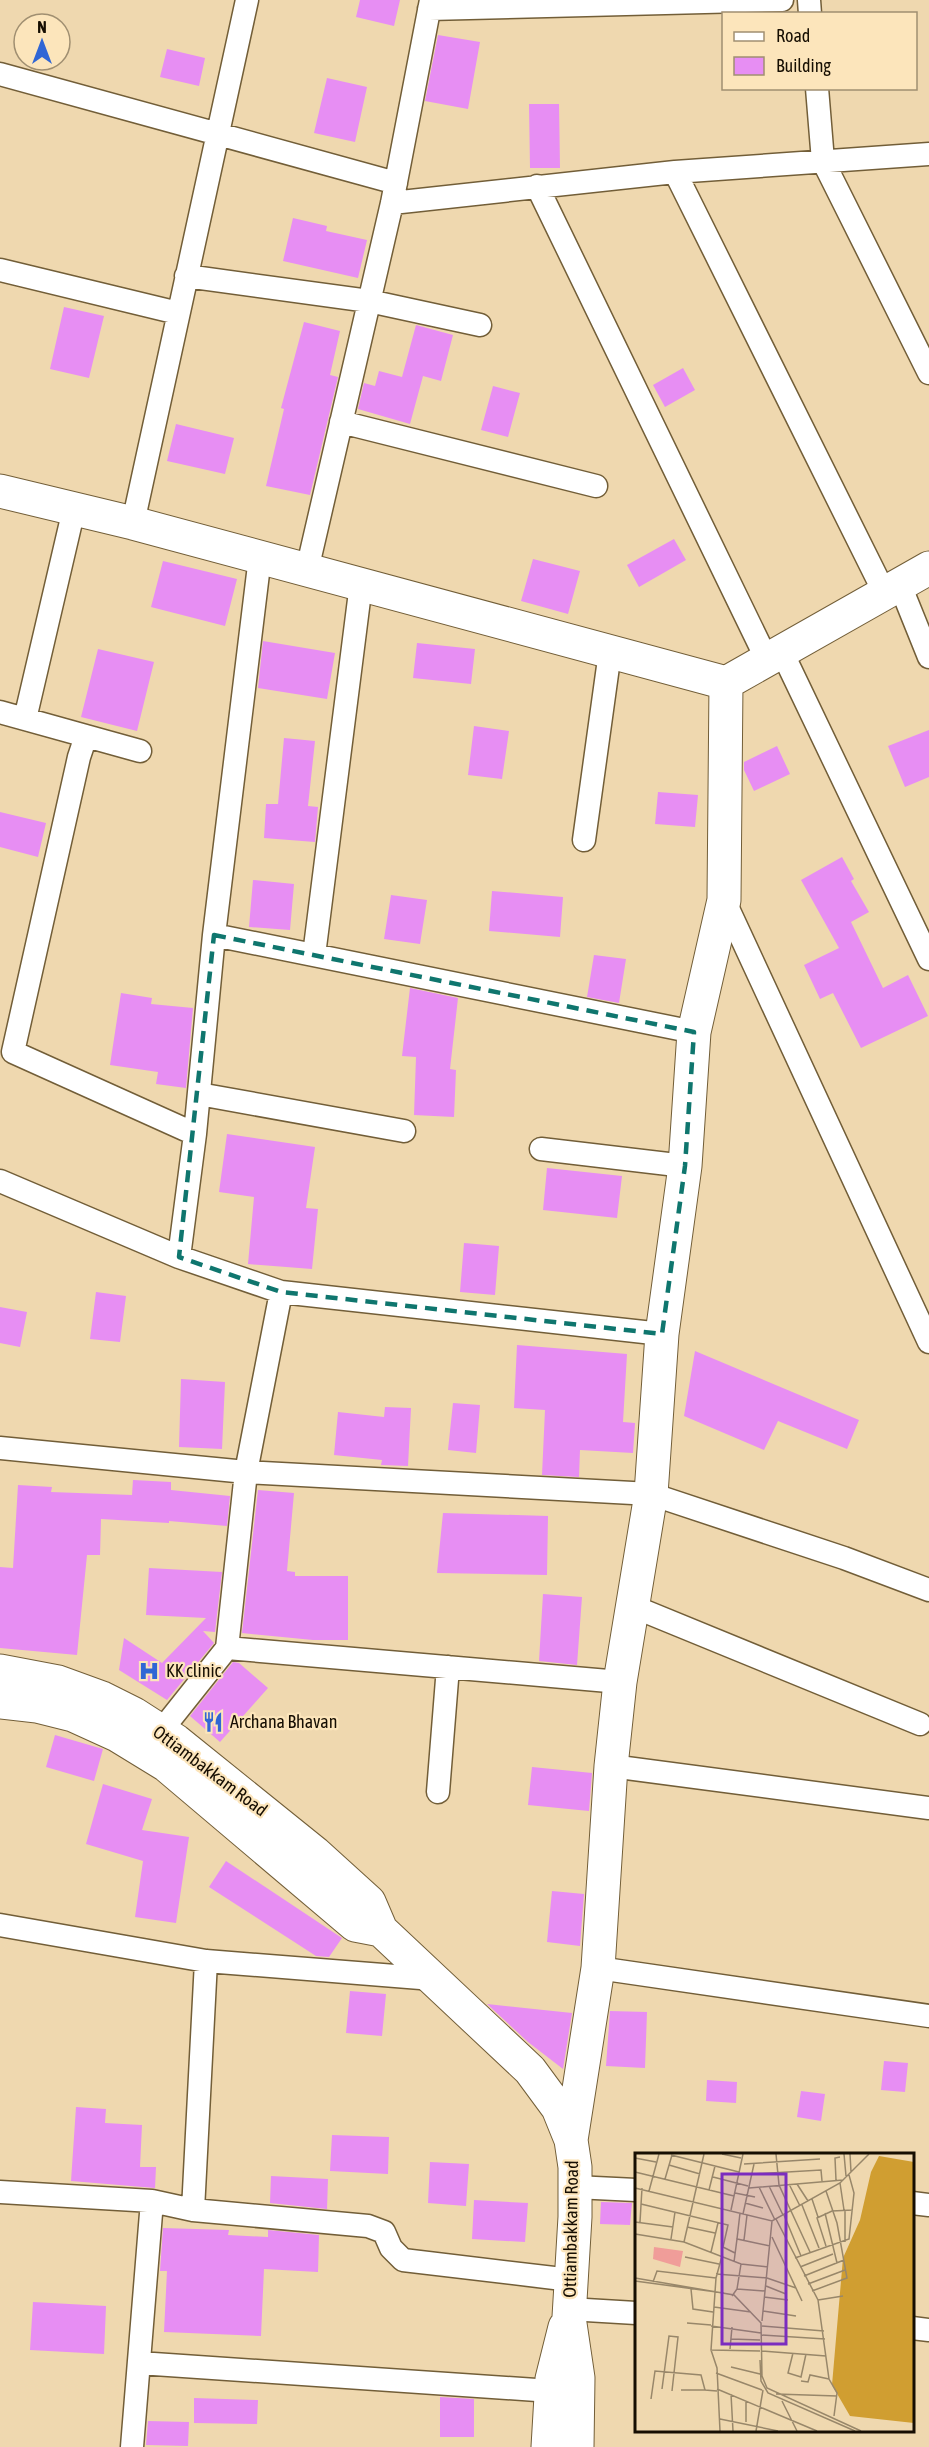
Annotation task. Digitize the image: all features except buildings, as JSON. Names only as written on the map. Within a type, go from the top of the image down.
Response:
[{"type":"street","points":[[132,523],[247,0]]},
{"type":"street","points":[[307,570],[394,193],[430,4],[782,0]]},
{"type":"street","points":[[0,74],[217,134],[394,193],[537,186],[675,172],[929,154]]},
{"type":"street","points":[[817,90],[823,161],[929,373]]},
{"type":"street","points":[[675,172],[929,657]]},
{"type":"street","points":[[537,186],[929,959]]},
{"type":"street","points":[[0,270],[178,313]]},
{"type":"street","points":[[186,276],[369,301],[480,325]]},
{"type":"street","points":[[342,422],[596,486]]},
{"type":"street","points":[[0,491],[132,523],[726,683],[929,568]]},
{"type":"street","points":[[25,719],[74,509]]},
{"type":"street","points":[[179,1257],[195,1134],[214,935],[260,557]]},
{"type":"street","points":[[314,955],[361,584]]},
{"type":"street","points":[[584,840],[610,652]]},
{"type":"street","points":[[571,2140],[598,1968],[611,1766],[620,1682],[651,1494],[662,1334],[685,1166],[694,1032],[724,900],[726,683]]},
{"type":"street","points":[[0,712],[140,751]]},
{"type":"street","points":[[86,736],[7,1050],[195,1134]]},
{"type":"street","points":[[724,900],[929,1342]]},
{"type":"street","points":[[214,935],[694,1032]]},
{"type":"street","points":[[199,1094],[404,1131]]},
{"type":"street","points":[[541,1149],[685,1166]]},
{"type":"street","points":[[3,1189],[179,1257],[281,1292],[662,1334]]},
{"type":"street","points":[[153,1742],[227,1648],[246,1472],[281,1292]]},
{"type":"street","points":[[0,1448],[246,1472],[651,1494],[844,1558],[929,1590]]},
{"type":"street","points":[[632,1606],[920,1724]]},
{"type":"street","points":[[227,1648],[620,1682]]},
{"type":"street","points":[[438,1792],[448,1667]]},
{"type":"street","name":"Ottiambakkam Road","points":[[0,1671],[58,1682],[102,1698],[153,1742],[166,1765],[355,1925],[381,1930],[530,2070],[558,2108],[571,2140],[575,2187],[570,2302],[578,2378],[577,2447]]},
{"type":"street","name":"Ottiambakkam Road","points":[[0,1702],[37,1706],[73,1715],[117,1735],[153,1742]]},
{"type":"street","points":[[611,1766],[929,1808]]},
{"type":"street","points":[[0,1925],[206,1961],[433,1979]]},
{"type":"street","points":[[193,2210],[206,1961]]},
{"type":"street","points":[[598,1968],[929,2016]]},
{"type":"street","points":[[575,2187],[635,2190]]},
{"type":"street","points":[[0,2192],[152,2201],[193,2210],[368,2226],[384,2232],[392,2248],[403,2260],[570,2302],[635,2313]]},
{"type":"street","points":[[132,2447],[152,2201]]},
{"type":"street","points":[[914,2203],[929,2205]]},
{"type":"street","name":"Ottiambakkam Road","points":[[548,2447],[551,2391],[557,2352],[570,2302]]},
{"type":"street","points":[[914,2328],[929,2330]]},
{"type":"street","points":[[139,2363],[551,2391]]},
{"type":"highlighted area","points":[[214,935],[694,1032],[685,1166],[662,1334],[281,1292],[179,1257]]},
{"type":"place","name":"KK clinic","points":[[149,1671]]},
{"type":"place","name":"Archana Bhavan","points":[[213,1722]]}]
